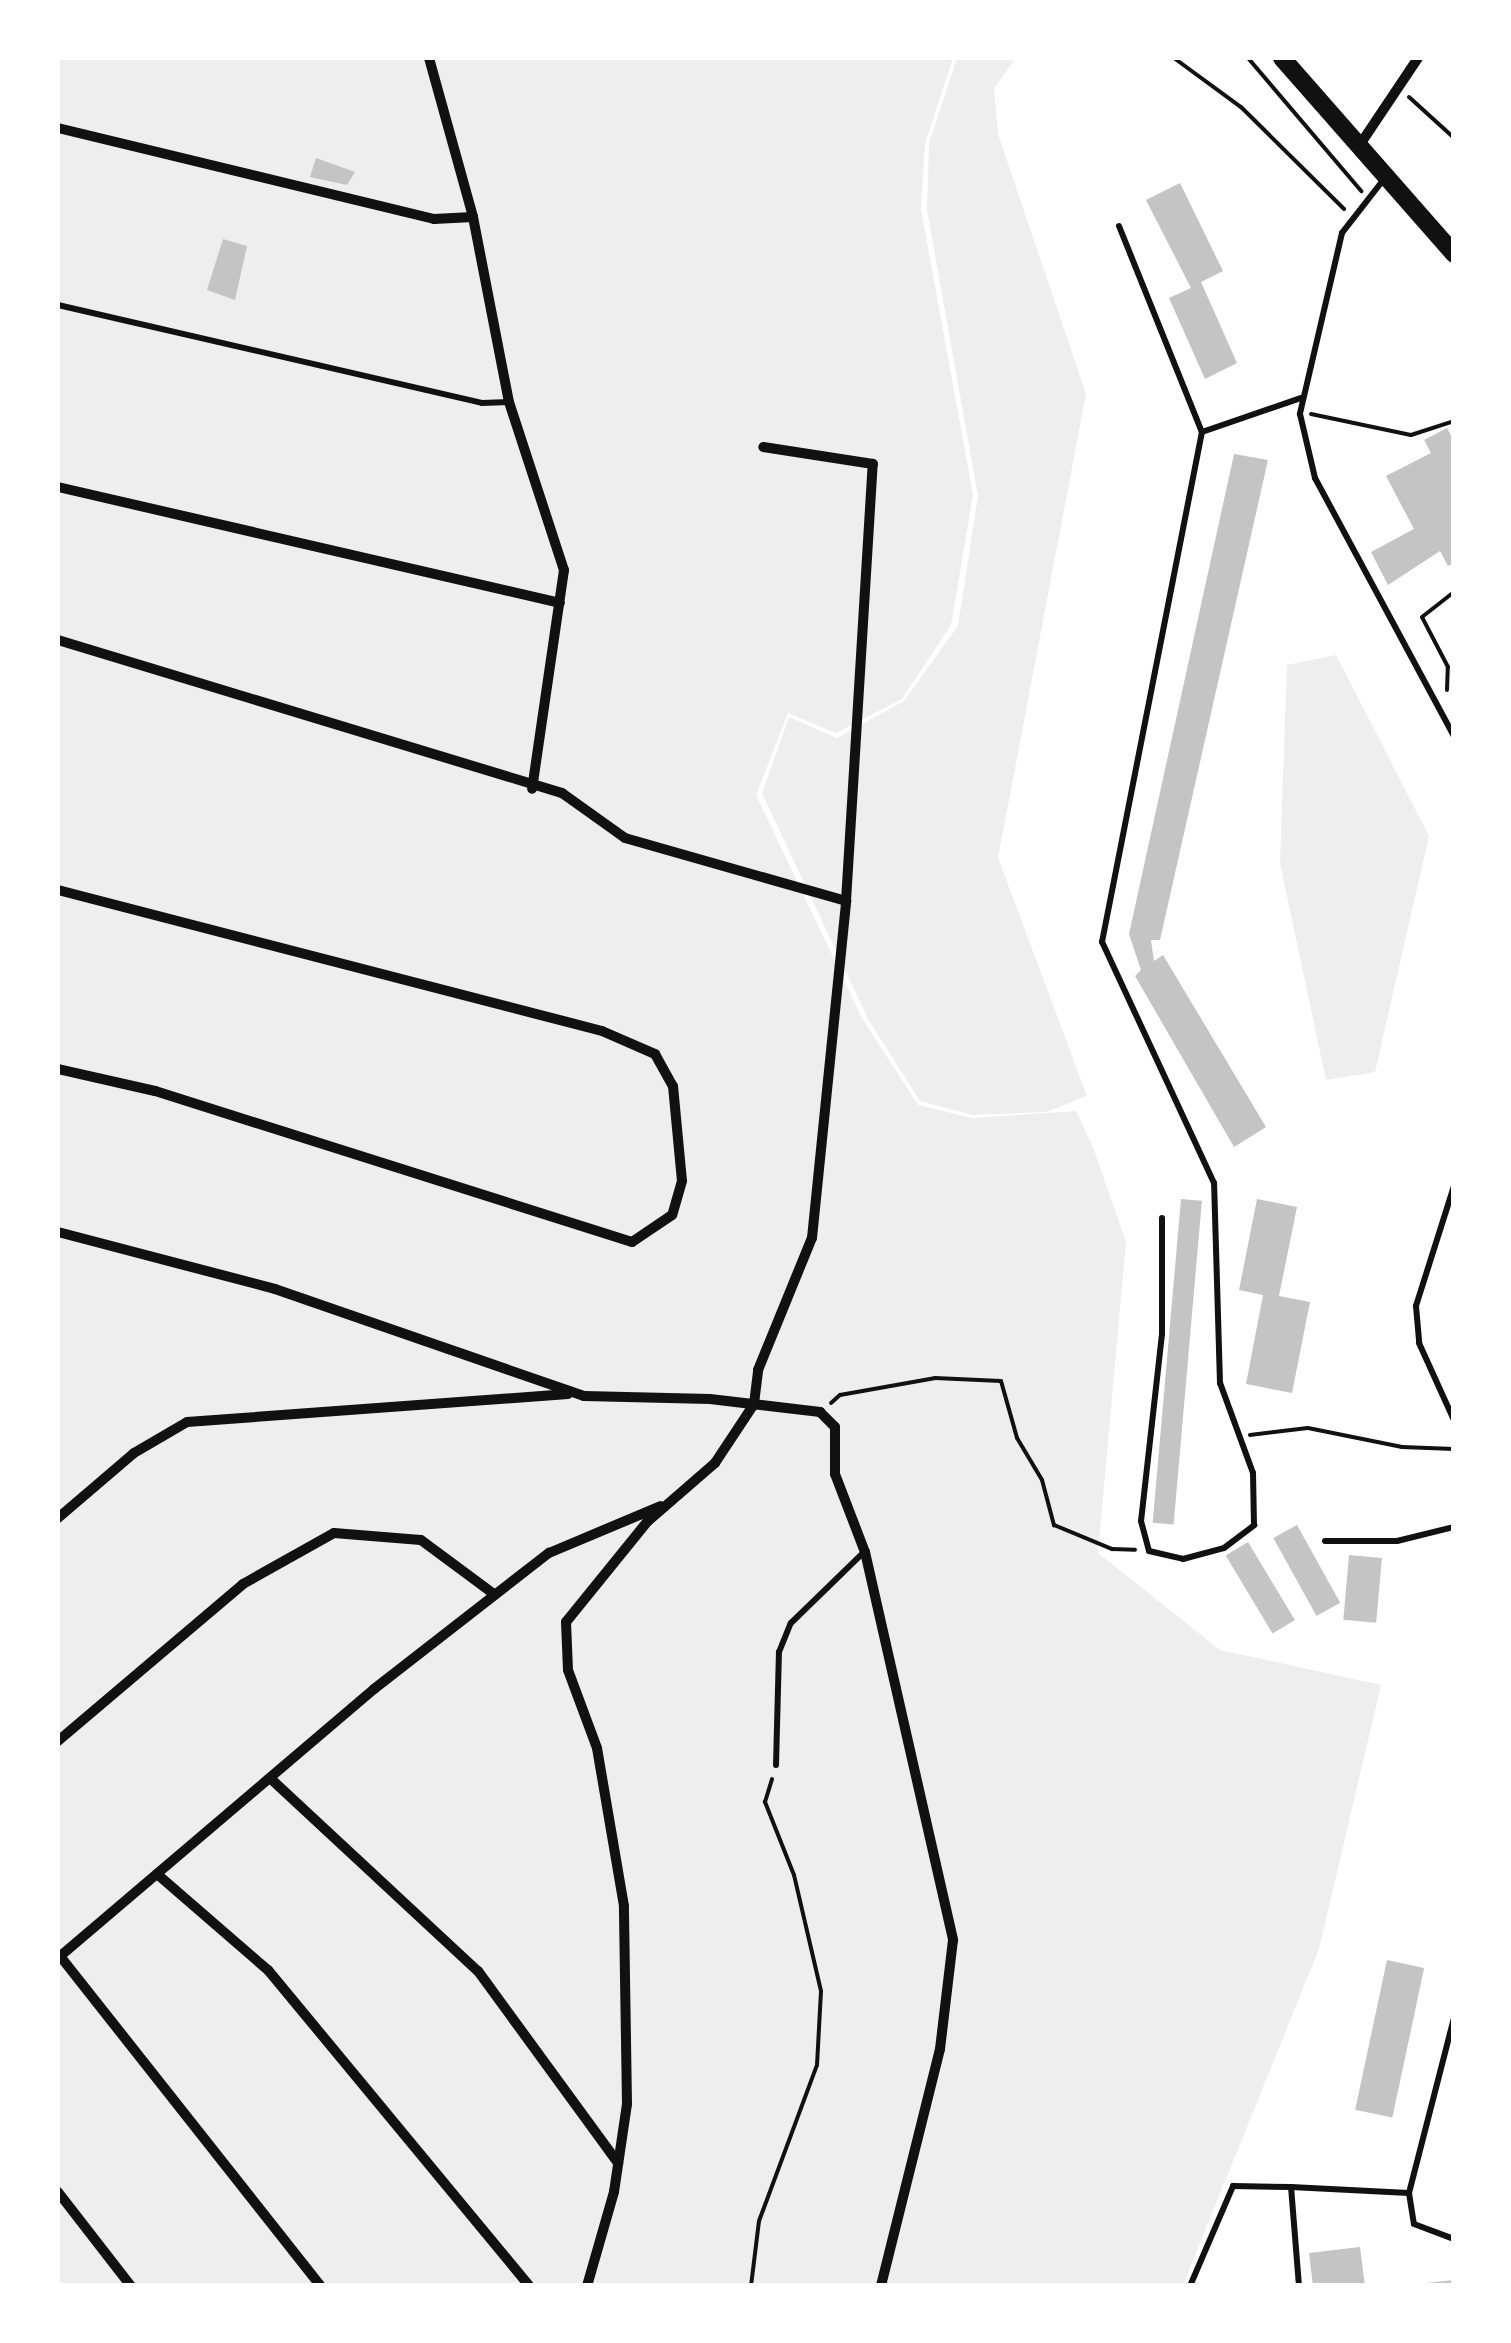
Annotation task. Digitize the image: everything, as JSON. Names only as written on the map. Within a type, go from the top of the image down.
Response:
[{"type":"main road","points":[[1282,58],[1454,254]]},
{"type":"street","points":[[429,58],[472,217],[509,402],[560,550],[560,604],[532,789]]},
{"type":"street","points":[[1359,147],[1418,58]]},
{"type":"street","points":[[58,128],[434,219],[472,217]]},
{"type":"street","points":[[587,2286],[618,2163],[627,2104],[624,1906],[597,1748],[568,1670],[566,1622],[670,1502],[715,1463],[758,1405],[758,1370],[812,1238],[846,901],[873,464],[763,447]]},
{"type":"street","points":[[58,487],[560,604]]},
{"type":"street","points":[[58,640],[532,789],[562,794],[624,838],[846,901]]},
{"type":"street","points":[[58,890],[602,1032],[655,1054],[673,1086],[682,1181],[672,1215],[632,1242],[155,1091],[58,1068]]},
{"type":"street","points":[[58,1232],[276,1289],[574,1393]]},
{"type":"street","points":[[58,1518],[134,1453],[188,1422],[574,1393],[820,1412],[835,1428],[835,1474],[865,1552],[953,1940],[940,2049],[881,2286]]},
{"type":"street","points":[[321,2286],[59,1957],[270,1778],[549,1554],[670,1502]]},
{"type":"street","points":[[58,1742],[244,1584],[334,1533],[421,1540],[496,1594]]},
{"type":"street","points":[[270,1778],[478,1971],[618,2163]]},
{"type":"street","points":[[157,1874],[268,1970],[529,2286]]},
{"type":"street","points":[[58,2192],[130,2286]]},
{"type":"lane","points":[[1385,177],[1351,216],[1301,398],[1315,478],[1454,736]]},
{"type":"lane","points":[[1119,226],[1202,432],[1102,942],[1214,1183],[1220,1383],[1253,1474],[1254,1525],[1224,1548],[1184,1559],[1149,1551],[1141,1521],[1162,1334],[1162,1218]]},
{"type":"lane","points":[[58,305],[482,403],[509,402]]},
{"type":"lane","points":[[1202,432],[1301,398]]},
{"type":"lane","points":[[1454,1186],[1416,1306],[1419,1343],[1454,1420]]},
{"type":"lane","points":[[1325,1540],[1397,1541],[1454,1527]]},
{"type":"lane","points":[[776,1764],[779,1652],[791,1623],[865,1552]]},
{"type":"lane","points":[[1454,2018],[1410,2192],[1414,2224],[1454,2240]]},
{"type":"lane","points":[[1190,2286],[1233,2186],[1410,2192]]},
{"type":"lane","points":[[1291,2187],[1299,2286]]},
{"type":"path","points":[[1174,58],[1241,107],[1351,216]]},
{"type":"path","points":[[1248,58],[1367,198]]},
{"type":"path","points":[[1398,87],[1454,138]]},
{"type":"path","points":[[1446,700],[1448,667],[1422,617],[1454,592]]},
{"type":"path","points":[[820,1412],[840,1395],[916,1381],[1001,1381],[1016,1438],[1042,1480],[1054,1524],[1112,1549],[1149,1551]]},
{"type":"path","points":[[1239,1436],[1308,1428],[1402,1447],[1454,1448]]},
{"type":"path","points":[[752,2286],[759,2222],[817,2065],[820,2010],[794,1875],[766,1802],[776,1764]]},
{"type":"shaded area","points":[[58,58],[953,58],[925,144],[921,209],[973,495],[951,625],[902,699],[836,733],[788,713],[756,795],[862,1018],[918,1105],[972,1118],[1076,1111],[1093,1147],[1126,1242],[1098,1553],[1220,1650],[1381,1685],[1319,1949],[1183,2285],[58,2285]]},
{"type":"shaded area","points":[[957,58],[1016,58],[994,88],[998,134],[1086,394],[998,858],[1087,1096],[1047,1112],[972,1115],[920,1101],[868,1019],[762,793],[789,717],[837,738],[904,701],[958,626],[978,496],[927,210],[929,143]]},
{"type":"shaded area","points":[[1336,655],[1429,836],[1375,1072],[1326,1080],[1280,863],[1287,665]]},
{"type":"building","points":[[316,158],[355,172],[347,185],[310,177]]},
{"type":"building","points":[[1180,183],[1223,271],[1201,282],[1237,363],[1205,379],[1169,298],[1191,288],[1146,200]]},
{"type":"building","points":[[223,239],[247,246],[235,300],[207,290]]},
{"type":"building","points":[[1447,428],[1454,441],[1454,563],[1448,566],[1440,551],[1388,585],[1371,552],[1414,529],[1386,476],[1431,453],[1424,440]]},
{"type":"building","points":[[1234,454],[1268,460],[1160,940],[1151,940],[1154,961],[1163,955],[1266,1127],[1234,1147],[1135,976],[1141,970],[1129,934]]},
{"type":"building","points":[[1181,1199],[1202,1201],[1174,1525],[1153,1523]]},
{"type":"building","points":[[1257,1199],[1297,1207],[1279,1296],[1310,1302],[1292,1393],[1246,1384],[1263,1295],[1239,1290]]},
{"type":"building","points":[[1297,1525],[1340,1603],[1317,1616],[1273,1538]]},
{"type":"building","points":[[1248,1542],[1295,1620],[1273,1633],[1226,1555]]},
{"type":"building","points":[[1349,1555],[1382,1558],[1376,1623],[1343,1620]]},
{"type":"building","points":[[1387,1960],[1424,1968],[1392,2118],[1355,2110]]},
{"type":"building","points":[[1360,2247],[1365,2286],[1313,2286],[1309,2253]]},
{"type":"building","points":[[1454,2280],[1454,2286],[1426,2283]]}]
